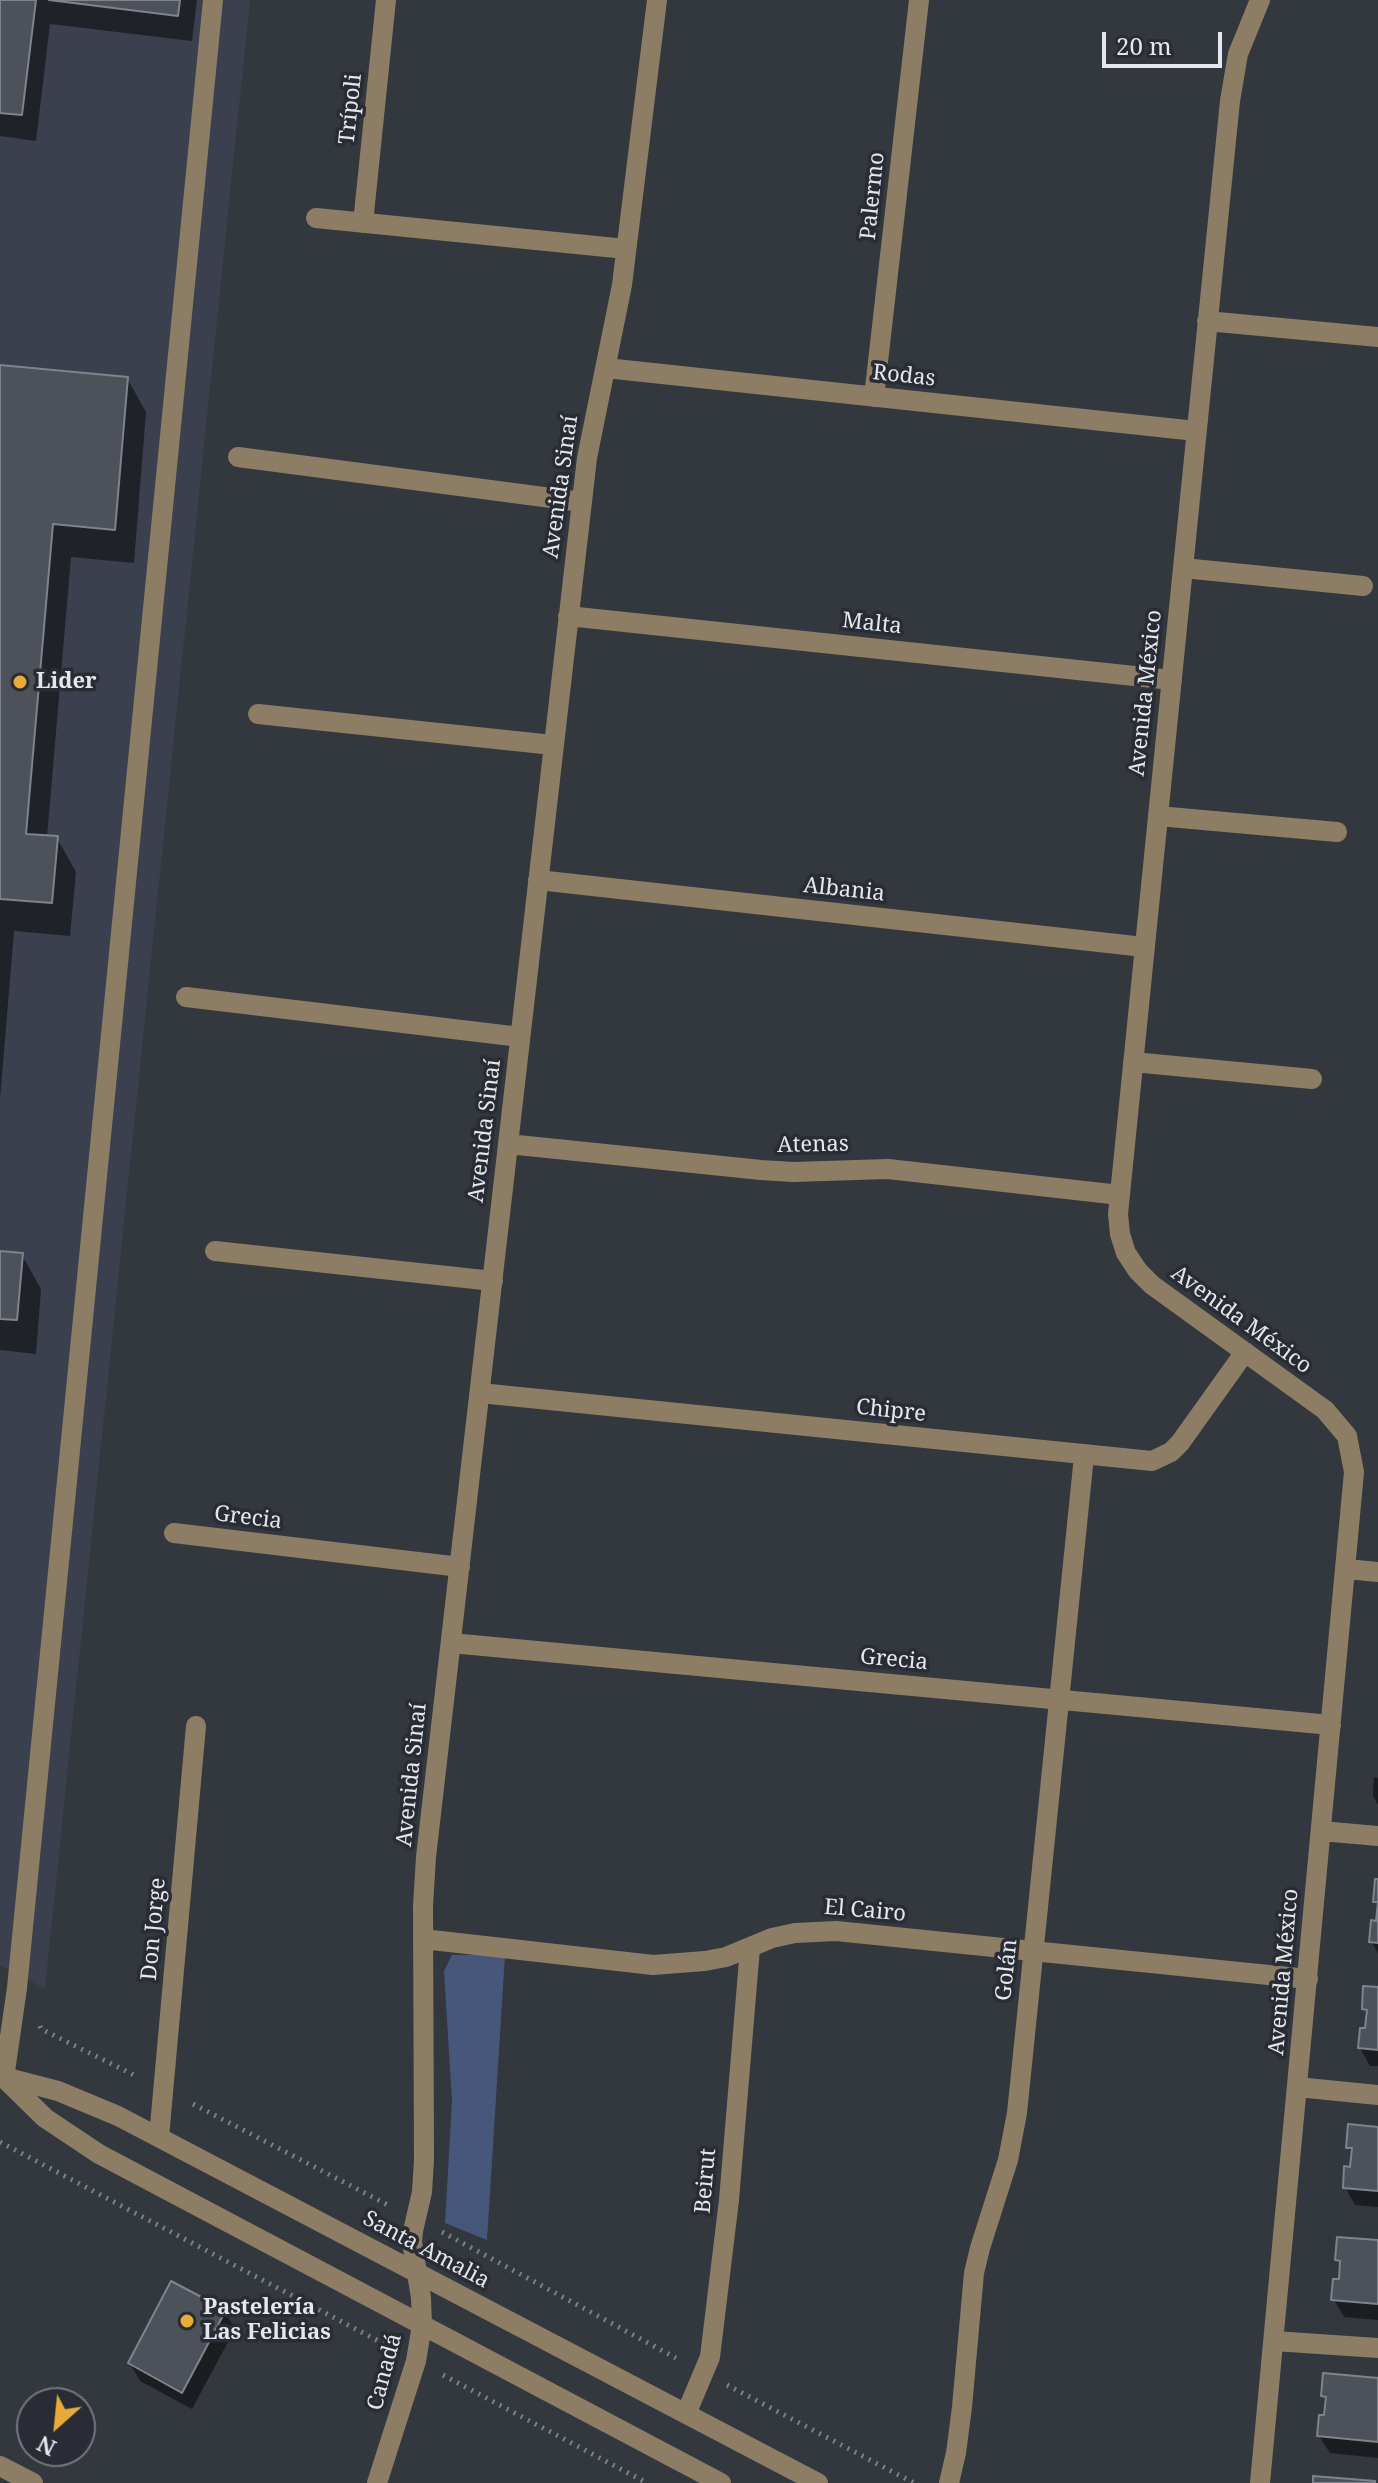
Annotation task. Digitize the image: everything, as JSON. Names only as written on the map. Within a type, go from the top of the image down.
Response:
[{"type":"street","points":[[213,0],[17,1988],[2,2077],[45,2118],[99,2154],[721,2483]]},
{"type":"street","name":"Trípoli","points":[[363,223],[386,0]]},
{"type":"street","name":"Avenida Sinaí","points":[[416,2272],[412,2242],[422,2192],[424,2160],[423,1939],[426,1857],[587,458],[617,320],[657,0]]},
{"type":"street","name":"Palermo","points":[[874,397],[919,0]]},
{"type":"street","name":"Avenida México","points":[[1260,0],[1247,29],[1233,77],[1118,1214],[1126,1253],[1138,1271],[1152,1285],[1325,1410],[1347,1436],[1354,1472],[1260,2483]]},
{"type":"street","points":[[316,218],[626,249]]},
{"type":"street","points":[[1207,321],[1378,337]]},
{"type":"street","name":"Rodas","points":[[606,368],[1196,431]]},
{"type":"street","points":[[238,457],[582,502]]},
{"type":"street","points":[[1183,568],[1363,586]]},
{"type":"street","name":"Malta","points":[[568,616],[1172,680]]},
{"type":"street","points":[[258,714],[553,745]]},
{"type":"street","points":[[1158,816],[1337,832]]},
{"type":"street","name":"Albania","points":[[538,880],[1144,947]]},
{"type":"street","points":[[186,997],[520,1037]]},
{"type":"street","points":[[1133,1062],[1312,1079]]},
{"type":"street","name":"Atenas","points":[[508,1144],[761,1170],[888,1169],[1120,1195]]},
{"type":"street","points":[[215,1251],[493,1281]]},
{"type":"street","name":"Chipre","points":[[480,1393],[1142,1462],[1162,1458],[1171,1452],[1245,1352]]},
{"type":"street","name":"Golán","points":[[949,2483],[960,2422],[974,2273],[1005,2170],[1017,2113],[1084,1456]]},
{"type":"street","name":"Grecia","points":[[174,1533],[460,1567]]},
{"type":"street","points":[[1347,1569],[1378,1572]]},
{"type":"street","name":"Grecia","points":[[451,1643],[1331,1725]]},
{"type":"street","name":"Don Jorge","points":[[159,2137],[196,1726]]},
{"type":"street","points":[[1321,1831],[1378,1836]]},
{"type":"street","name":"El Cairo","points":[[423,1939],[653,1965],[726,1957],[772,1938],[816,1930],[1308,1979]]},
{"type":"street","name":"Beirut","points":[[686,2414],[710,2357],[729,2200],[750,1948]]},
{"type":"street","name":"Santa Amalia","points":[[2,2077],[89,2102],[818,2483]]},
{"type":"street","points":[[1297,2087],[1378,2095]]},
{"type":"street","name":"Canadá","points":[[377,2483],[416,2361],[422,2325],[416,2272]]},
{"type":"street","points":[[1274,2341],[1378,2348]]},
{"type":"street","points":[[0,2466],[33,2483]]},
{"type":"path","points":[[17,1988],[32,1996],[41,2029],[253,2133],[500,2263]]},
{"type":"path","points":[[0,2142],[647,2483]]},
{"type":"shaded area","points":[[0,0],[250,0],[45,1989],[0,1965]]},
{"type":"shaded area","points":[[452,1955],[505,1955],[487,2240],[445,2223],[452,2101],[444,1971]]},
{"type":"building","points":[[0,0],[36,0],[22,115],[0,113]]},
{"type":"building","points":[[49,0],[180,0],[178,16]]},
{"type":"building","name":"Lider","points":[[0,365],[128,377],[115,530],[53,524],[26,834],[58,836],[52,903],[0,899]]},
{"type":"building","points":[[0,1251],[23,1253],[17,1320],[0,1319]]},
{"type":"building","points":[[1375,1879],[1378,1879],[1378,1902],[1373,1902]]},
{"type":"building","points":[[1378,1902],[1378,1943],[1369,1942],[1371,1920],[1376,1921]]},
{"type":"building","points":[[1363,1986],[1378,1987],[1378,2050],[1358,2048],[1360,2028],[1365,2028],[1367,2010],[1362,2009]]},
{"type":"building","points":[[1348,2124],[1378,2127],[1378,2191],[1343,2188],[1344,2166],[1350,2167],[1352,2148],[1346,2148]]},
{"type":"building","points":[[1337,2237],[1378,2240],[1378,2304],[1331,2300],[1333,2279],[1339,2279],[1340,2261],[1335,2260]]},
{"type":"building","points":[[171,2281],[226,2310],[182,2393],[128,2363]]},
{"type":"building","points":[[1323,2373],[1378,2378],[1378,2442],[1317,2436],[1319,2415],[1324,2415],[1326,2397],[1321,2396]]},
{"type":"building","points":[[1313,2476],[1375,2481],[1375,2483],[1313,2483]]},
{"type":"place","name":"Lider","points":[[20,682]]},
{"type":"place","name":"Pastelería Las Felicias","points":[[187,2321]]}]
